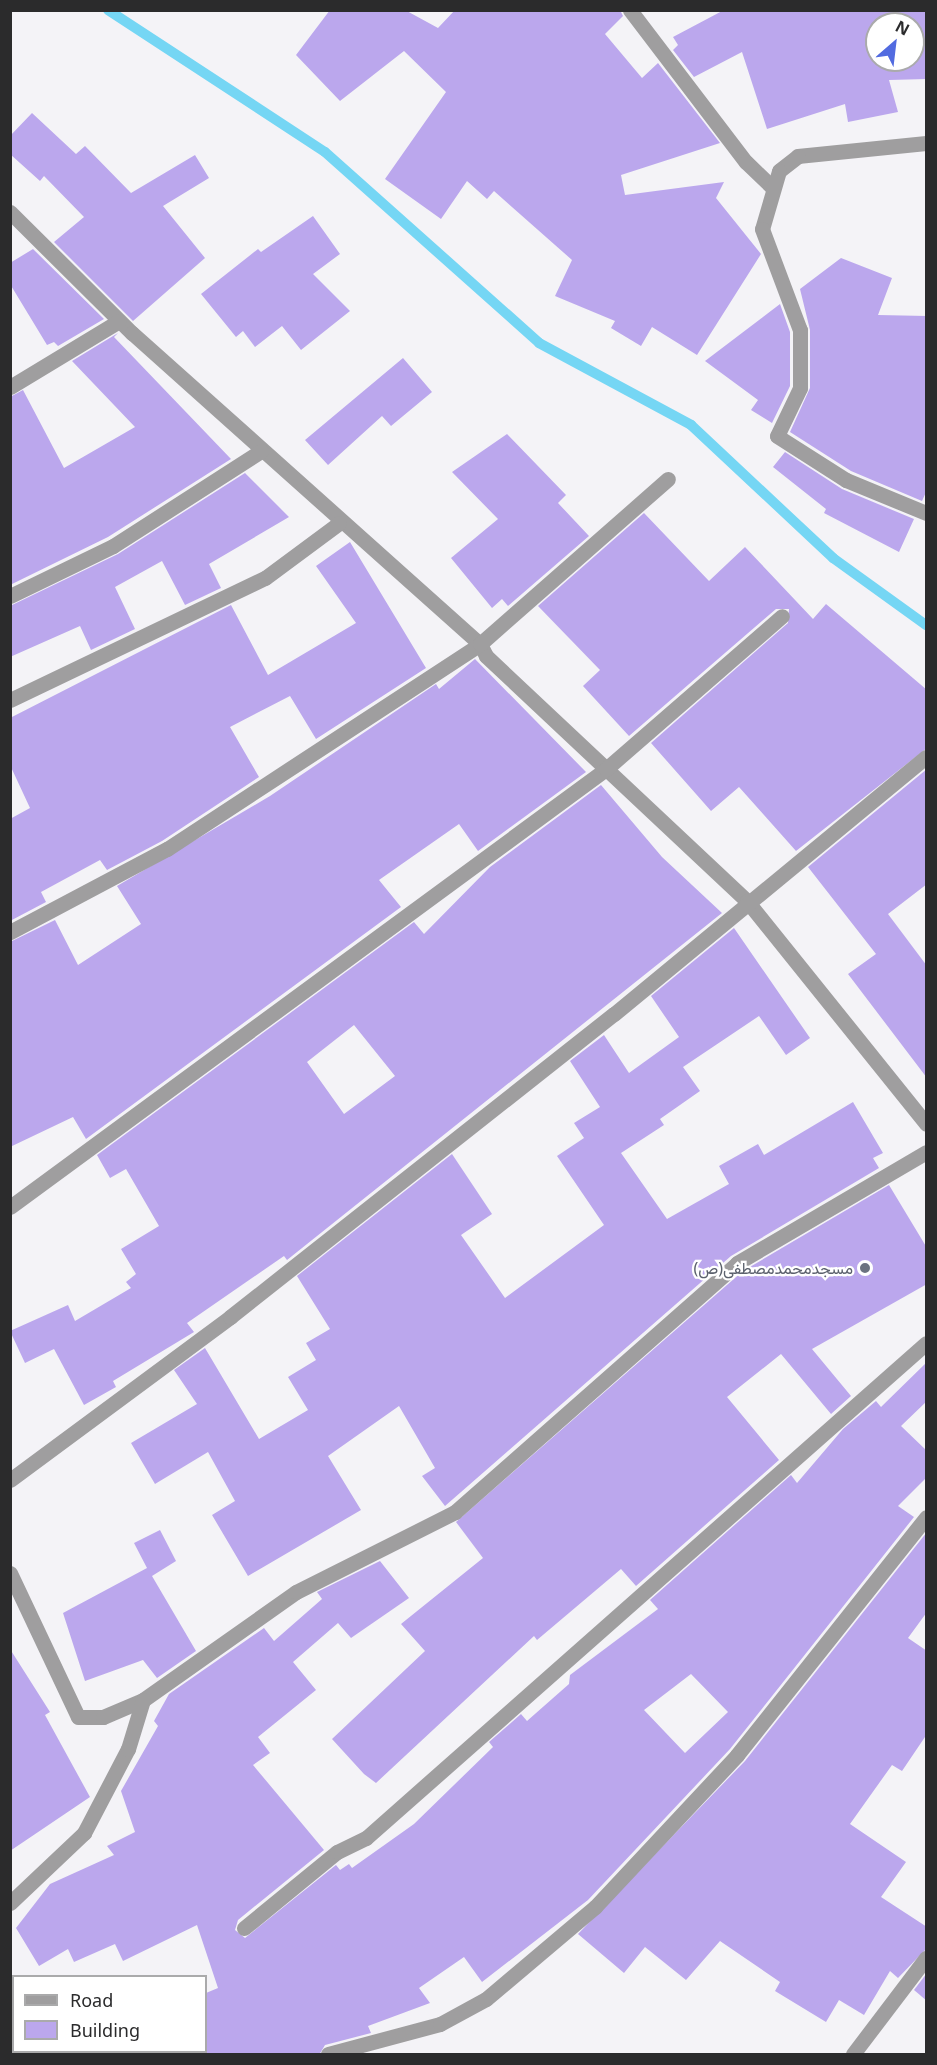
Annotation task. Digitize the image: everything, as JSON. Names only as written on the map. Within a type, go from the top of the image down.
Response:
[{"type":"street","points":[[630,10],[746,162],[772,188]]},
{"type":"street","points":[[927,143],[798,156],[779,171],[772,188],[762,229],[800,330],[800,388],[777,436],[846,480],[927,513]]},
{"type":"street","points":[[10,212],[119,321],[339,523],[480,644],[486,656],[747,901],[927,1124]]},
{"type":"street","points":[[10,387],[119,321]]},
{"type":"street","points":[[10,596],[113,546],[261,451]]},
{"type":"street","points":[[10,932],[167,849],[480,644],[668,479]]},
{"type":"street","points":[[10,700],[265,578],[339,523]]},
{"type":"street","points":[[10,1207],[606,770],[782,616]]},
{"type":"street","points":[[10,1480],[230,1317],[614,1014],[747,901],[927,757]]},
{"type":"street","points":[[10,1573],[78,1717],[103,1717],[144,1700],[296,1592],[455,1512],[737,1263],[927,1152]]},
{"type":"street","points":[[244,1928],[337,1852],[366,1838],[927,1343]]},
{"type":"street","points":[[328,2055],[440,2024],[486,1999],[595,1907],[737,1755],[927,1517]]},
{"type":"street","points":[[10,1903],[84,1833],[128,1749],[144,1700]]},
{"type":"street","points":[[853,2055],[927,1958]]},
{"type":"building","points":[[330,10],[405,10],[438,28],[455,10],[620,10],[623,16],[605,34],[642,78],[658,63],[720,143],[621,175],[625,195],[724,182],[716,198],[761,254],[697,355],[652,327],[641,346],[611,328],[615,321],[555,296],[572,260],[494,191],[487,199],[467,181],[441,219],[385,179],[446,92],[404,51],[340,101],[296,55]]},
{"type":"building","points":[[724,10],[927,10],[927,79],[889,80],[898,112],[848,122],[845,104],[767,129],[742,52],[694,77],[673,50],[678,45],[673,37]]},
{"type":"building","points":[[32,113],[76,154],[85,146],[131,193],[195,155],[209,178],[163,206],[205,258],[133,321],[54,242],[84,217],[44,176],[40,181],[10,154],[10,136]]},
{"type":"building","points":[[313,216],[340,254],[313,274],[350,311],[301,350],[282,326],[255,347],[243,331],[236,337],[201,294],[258,249],[261,252]]},
{"type":"building","points":[[33,249],[104,319],[58,346],[54,342],[47,345],[10,284],[10,263]]},
{"type":"building","points":[[841,258],[892,278],[878,315],[927,316],[927,490],[922,501],[851,471],[790,432],[810,388],[810,330],[800,289]]},
{"type":"building","points":[[780,304],[790,332],[790,386],[772,423],[751,410],[758,400],[705,361]]},
{"type":"building","points":[[118,333],[114,337],[231,459],[108,537],[10,585],[10,397],[23,390],[64,468],[135,427],[72,361]]},
{"type":"building","points":[[403,358],[432,392],[391,426],[382,416],[328,465],[305,440]]},
{"type":"building","points":[[507,434],[566,495],[558,503],[589,536],[508,606],[502,599],[492,608],[451,558],[498,519],[452,472]]},
{"type":"building","points":[[785,452],[842,489],[914,519],[899,552],[824,513],[826,509],[773,467]]},
{"type":"building","points":[[245,473],[289,517],[209,564],[221,588],[185,605],[162,561],[115,587],[135,629],[91,650],[80,626],[10,657],[10,606],[118,554]]},
{"type":"building","points":[[644,513],[709,581],[745,547],[813,619],[826,604],[927,690],[927,748],[796,851],[739,787],[711,811],[651,743],[788,623],[789,609],[776,609],[629,736],[583,686],[600,670],[538,606]]},
{"type":"building","points":[[350,542],[426,668],[316,739],[290,696],[230,727],[259,777],[162,841],[107,870],[100,860],[41,892],[46,902],[10,921],[10,819],[30,808],[10,765],[10,718],[231,605],[268,675],[356,623],[316,566]]},
{"type":"building","points":[[475,659],[586,772],[478,851],[459,824],[379,880],[401,907],[86,1139],[73,1117],[10,1147],[10,942],[55,920],[78,965],[141,924],[117,886],[270,796],[436,684],[439,689]]},
{"type":"building","points":[[927,769],[927,884],[888,914],[927,966],[927,1078],[848,974],[876,954],[808,867]]},
{"type":"building","points":[[601,785],[662,857],[722,913],[287,1260],[284,1256],[187,1323],[194,1332],[113,1381],[116,1387],[84,1405],[54,1349],[25,1363],[10,1331],[68,1305],[75,1321],[131,1288],[126,1282],[136,1274],[121,1249],[159,1226],[126,1169],[110,1178],[97,1155],[414,922],[424,934],[490,867]],"holes":[[[354,1025],[395,1076],[344,1114],[307,1062]]]},
{"type":"building","points":[[734,928],[810,1038],[786,1055],[759,1016],[683,1067],[700,1091],[660,1119],[664,1125],[621,1153],[667,1219],[729,1184],[719,1166],[758,1144],[764,1155],[853,1102],[883,1153],[873,1158],[879,1168],[731,1256],[445,1506],[422,1476],[435,1468],[399,1406],[328,1456],[361,1510],[248,1576],[212,1515],[235,1501],[208,1452],[155,1484],[131,1443],[197,1404],[174,1370],[205,1348],[259,1439],[308,1410],[288,1377],[316,1360],[306,1343],[330,1329],[297,1276],[452,1154],[492,1214],[461,1235],[505,1298],[604,1225],[557,1156],[584,1138],[574,1123],[600,1107],[570,1061],[604,1035],[629,1073],[679,1037],[651,996]]},
{"type":"building","points":[[889,1185],[927,1248],[927,1284],[812,1349],[851,1396],[831,1414],[781,1354],[727,1397],[779,1460],[636,1586],[621,1569],[537,1640],[534,1636],[376,1783],[364,1774],[332,1739],[425,1651],[401,1624],[483,1558],[456,1522],[743,1271]]},
{"type":"building","points":[[927,1362],[927,1401],[901,1426],[927,1451],[927,1477],[898,1506],[914,1517],[730,1749],[588,1900],[482,1982],[464,1957],[419,1988],[430,2003],[368,2026],[371,2033],[325,2045],[319,2055],[206,2055],[207,1993],[218,1988],[197,1925],[123,1961],[115,1944],[74,1962],[68,1949],[39,1966],[16,1928],[50,1884],[114,1855],[107,1846],[135,1832],[121,1791],[158,1726],[154,1721],[169,1694],[264,1628],[274,1641],[322,1599],[317,1592],[380,1561],[409,1598],[351,1638],[338,1623],[293,1662],[316,1690],[258,1737],[270,1753],[253,1765],[324,1850],[238,1920],[235,1930],[245,1938],[336,1865],[340,1870],[349,1864],[352,1868],[414,1824],[493,1747],[489,1742],[521,1714],[527,1721],[569,1684],[570,1675],[658,1609],[650,1600],[791,1475],[797,1483],[843,1429],[876,1401],[881,1407]],"holes":[[[691,1674],[728,1712],[685,1753],[644,1710]]]},
{"type":"building","points":[[160,1530],[176,1561],[152,1576],[196,1651],[157,1678],[143,1660],[85,1681],[63,1613],[147,1568],[134,1543]]},
{"type":"building","points":[[927,1532],[927,1612],[908,1638],[927,1651],[927,1734],[902,1771],[892,1765],[850,1824],[906,1862],[881,1897],[927,1927],[927,1948],[898,1978],[890,1971],[864,2015],[839,2000],[826,2022],[775,1991],[780,1982],[720,1941],[686,1980],[645,1947],[624,1973],[578,1934],[745,1761]]},
{"type":"building","points":[[10,1649],[50,1712],[45,1715],[90,1797],[10,1851]]},
{"type":"building","points":[[927,1973],[927,2001],[914,1990]]},
{"type":"waterway","points":[[108,10],[325,152],[539,343],[691,425],[833,558],[926,625]]},
{"type":"place","name":"مسجدمحمدمصطفی(ص)","points":[[865,1268]]}]
